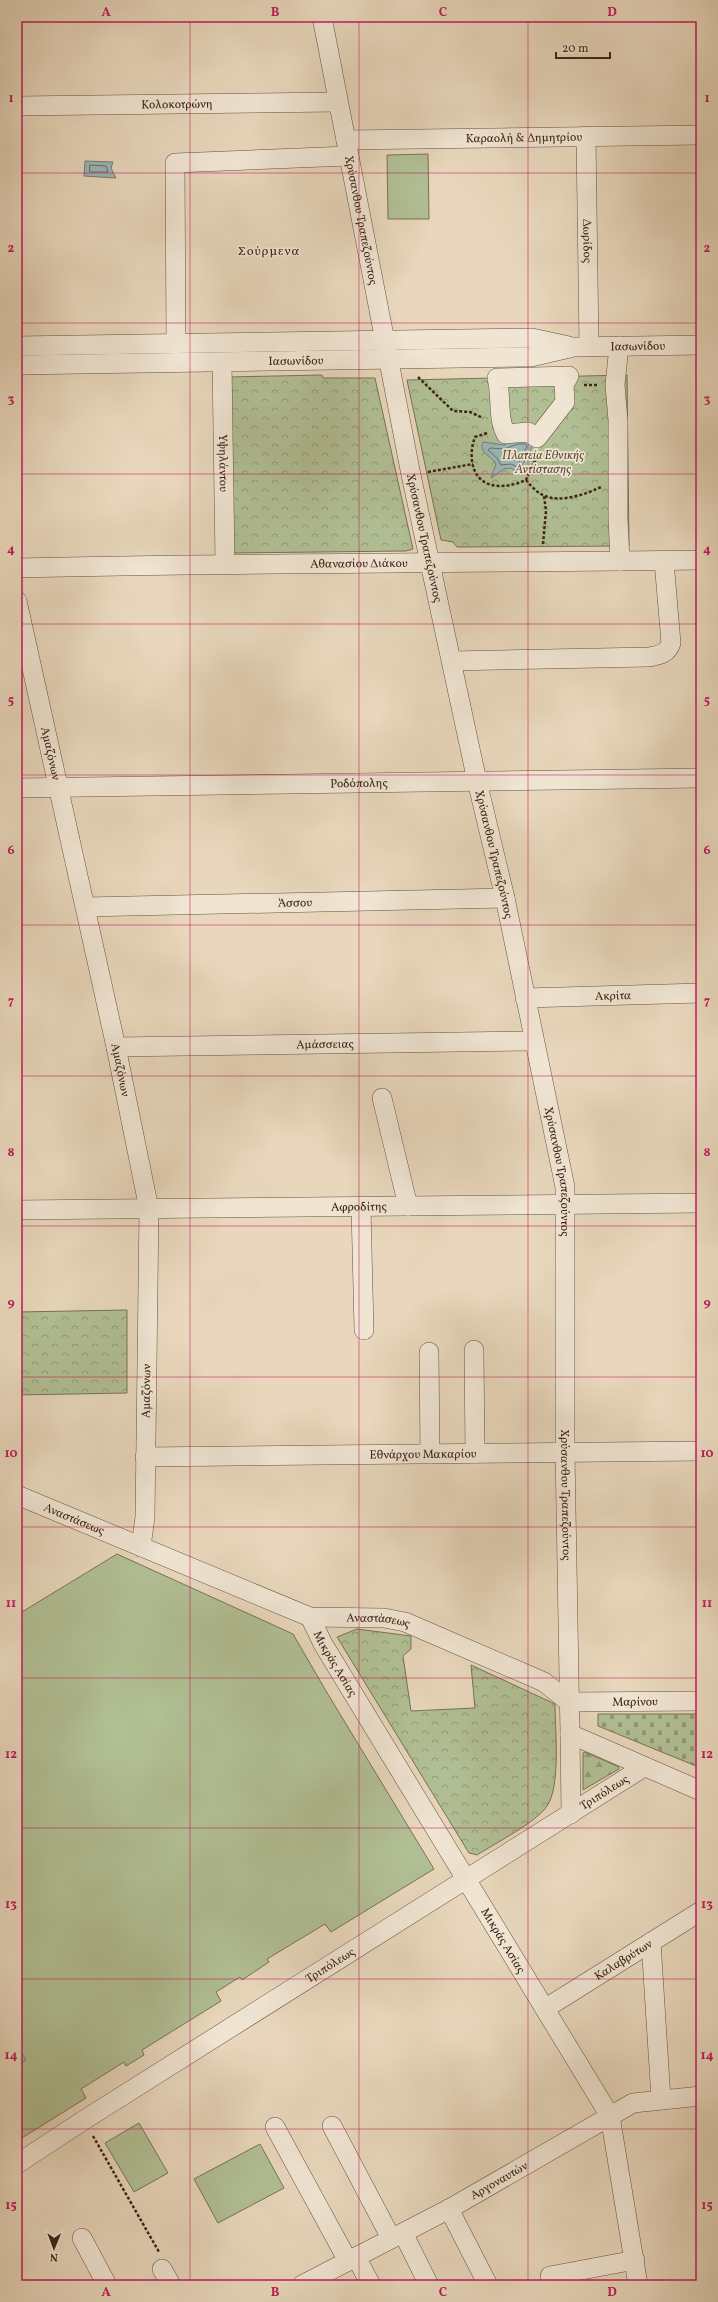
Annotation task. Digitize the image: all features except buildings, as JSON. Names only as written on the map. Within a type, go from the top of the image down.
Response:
[{"type":"street","name":"Χρύσανθου Τραπεζούντος","points":[[322,17],[411,475],[431,562],[477,781],[505,898],[533,1041],[565,1187],[565,1452],[569,1702]]},
{"type":"street","name":"Κολοκοτρώνη","points":[[17,106],[338,102]]},
{"type":"street","name":"Καραολή & Δημητρίου","points":[[176,344],[175,163],[348,148],[586,136],[701,135]]},
{"type":"street","name":"Δωρίδος","points":[[581,347],[586,136]]},
{"type":"street","name":"Ιασωνίδου","points":[[17,346],[532,338],[581,347]]},
{"type":"street","name":"Ιασωνίδου","points":[[17,365],[389,361],[531,357],[581,347],[701,345]]},
{"type":"street","points":[[619,346],[615,385],[620,479],[618,518],[620,561]]},
{"type":"street","name":"Υψηλάντου","points":[[222,363],[225,563]]},
{"type":"street","points":[[569,376],[565,382],[566,392],[565,402],[537,438],[528,432],[506,434],[500,424],[501,404],[497,378],[569,376]]},
{"type":"street","name":"Αθανασίου Διάκου","points":[[17,568],[225,563],[284,565],[431,562],[701,560]]},
{"type":"street","points":[[452,661],[649,657],[662,655],[668,650],[671,643],[664,561]]},
{"type":"street","name":"Αμαζόνων","points":[[17,601],[116,1047],[148,1209],[145,1517],[141,1547]]},
{"type":"street","name":"Ροδόπολης","points":[[17,788],[701,778]]},
{"type":"street","name":"Άσσου","points":[[85,907],[505,898]]},
{"type":"street","name":"Ακρίτα","points":[[525,998],[701,993]]},
{"type":"street","name":"Αμάσσειας","points":[[116,1047],[533,1041]]},
{"type":"street","points":[[382,1098],[408,1206]]},
{"type":"street","name":"Αφροδίτης","points":[[17,1210],[701,1203]]},
{"type":"street","points":[[361,1207],[364,1330]]},
{"type":"street","points":[[474,1350],[475,1453]]},
{"type":"street","points":[[429,1352],[430,1454]]},
{"type":"street","name":"Εθνάρχου Μακαρίου","points":[[145,1456],[701,1451]]},
{"type":"street","name":"Αναστάσεως","points":[[17,1496],[310,1617],[384,1618],[406,1622],[544,1682],[569,1702]]},
{"type":"street","name":"Μικράς Ασίας","points":[[310,1617],[323,1644],[546,2008],[610,2116],[638,2285]]},
{"type":"street","name":"Μαρίνου","points":[[569,1702],[701,1701]]},
{"type":"street","points":[[569,1702],[571,1814]]},
{"type":"street","points":[[570,1734],[701,1792]]},
{"type":"street","name":"Τριπόλεως","points":[[17,2164],[84,2120],[644,1767]]},
{"type":"street","name":"Καλαβρύτων","points":[[546,2008],[701,1911]]},
{"type":"street","points":[[651,1942],[661,2099]]},
{"type":"street","name":"Αργοναυτών","points":[[302,2285],[449,2209],[633,2103],[701,2096]]},
{"type":"street","points":[[332,2126],[397,2235],[429,2285]]},
{"type":"street","points":[[275,2127],[352,2259],[371,2285]]},
{"type":"street","points":[[449,2209],[488,2285]]},
{"type":"street","points":[[82,2238],[107,2285]]},
{"type":"street","points":[[550,2276],[635,2260]]},
{"type":"street","points":[[162,2269],[171,2285]]},
{"type":"path","points":[[411,360],[416,374],[453,411],[476,415],[506,434]]},
{"type":"path","points":[[566,392],[583,385],[598,384],[617,368]]},
{"type":"path","points":[[506,434],[484,433],[475,437],[472,447],[473,464],[478,478],[488,485],[508,485],[526,480],[539,450],[537,438]]},
{"type":"path","points":[[411,475],[473,464]]},
{"type":"path","points":[[526,480],[544,496],[555,497],[578,495],[620,479]]},
{"type":"path","points":[[540,562],[546,511],[544,496]]},
{"type":"path","points":[[84,2120],[166,2265],[162,2269]]},
{"type":"green space","points":[[428,154],[429,219],[388,219],[387,155]]},
{"type":"green space","points":[[322,375],[323,378],[375,378],[413,549],[406,551],[231,553],[228,377]]},
{"type":"green space","name":"Πλατεία Εθνικής Αντίστασης","points":[[627,375],[629,546],[457,547],[453,542],[441,540],[407,380]]},
{"type":"green space","points":[[127,1310],[127,1393],[17,1395],[17,1312]]},
{"type":"green space","points":[[117,1554],[293,1634],[434,1869],[331,1932],[325,1924],[267,1959],[269,1962],[242,1980],[240,1977],[216,1992],[221,2001],[142,2050],[144,2055],[126,2066],[124,2062],[81,2089],[86,2098],[17,2141],[17,1615]]},
{"type":"green space","points":[[357,1629],[411,1636],[411,1649],[403,1656],[411,1711],[475,1708],[471,1665],[555,1704],[556,1772],[551,1797],[547,1806],[542,1812],[525,1826],[477,1855],[469,1853],[337,1637]]},
{"type":"green space","points":[[598,1714],[701,1714],[701,1768],[598,1726]]},
{"type":"green space","points":[[585,1752],[619,1767],[619,1769],[583,1790],[583,1753]]},
{"type":"green space","points":[[139,2123],[168,2173],[134,2192],[105,2143]]},
{"type":"green space","points":[[260,2144],[284,2188],[218,2223],[194,2179]]},
{"type":"water","points":[[85,161],[113,162],[111,168],[116,178],[84,176]]},
{"type":"water","points":[[516,440],[531,443],[532,447],[518,473],[511,468],[504,469],[491,478],[496,464],[482,449],[483,442],[504,445]]},
{"type":"water","points":[[17,2045],[26,2060],[17,2066]]},
{"type":"district","name":"Σούρμενα","points":[[269,250]]}]
